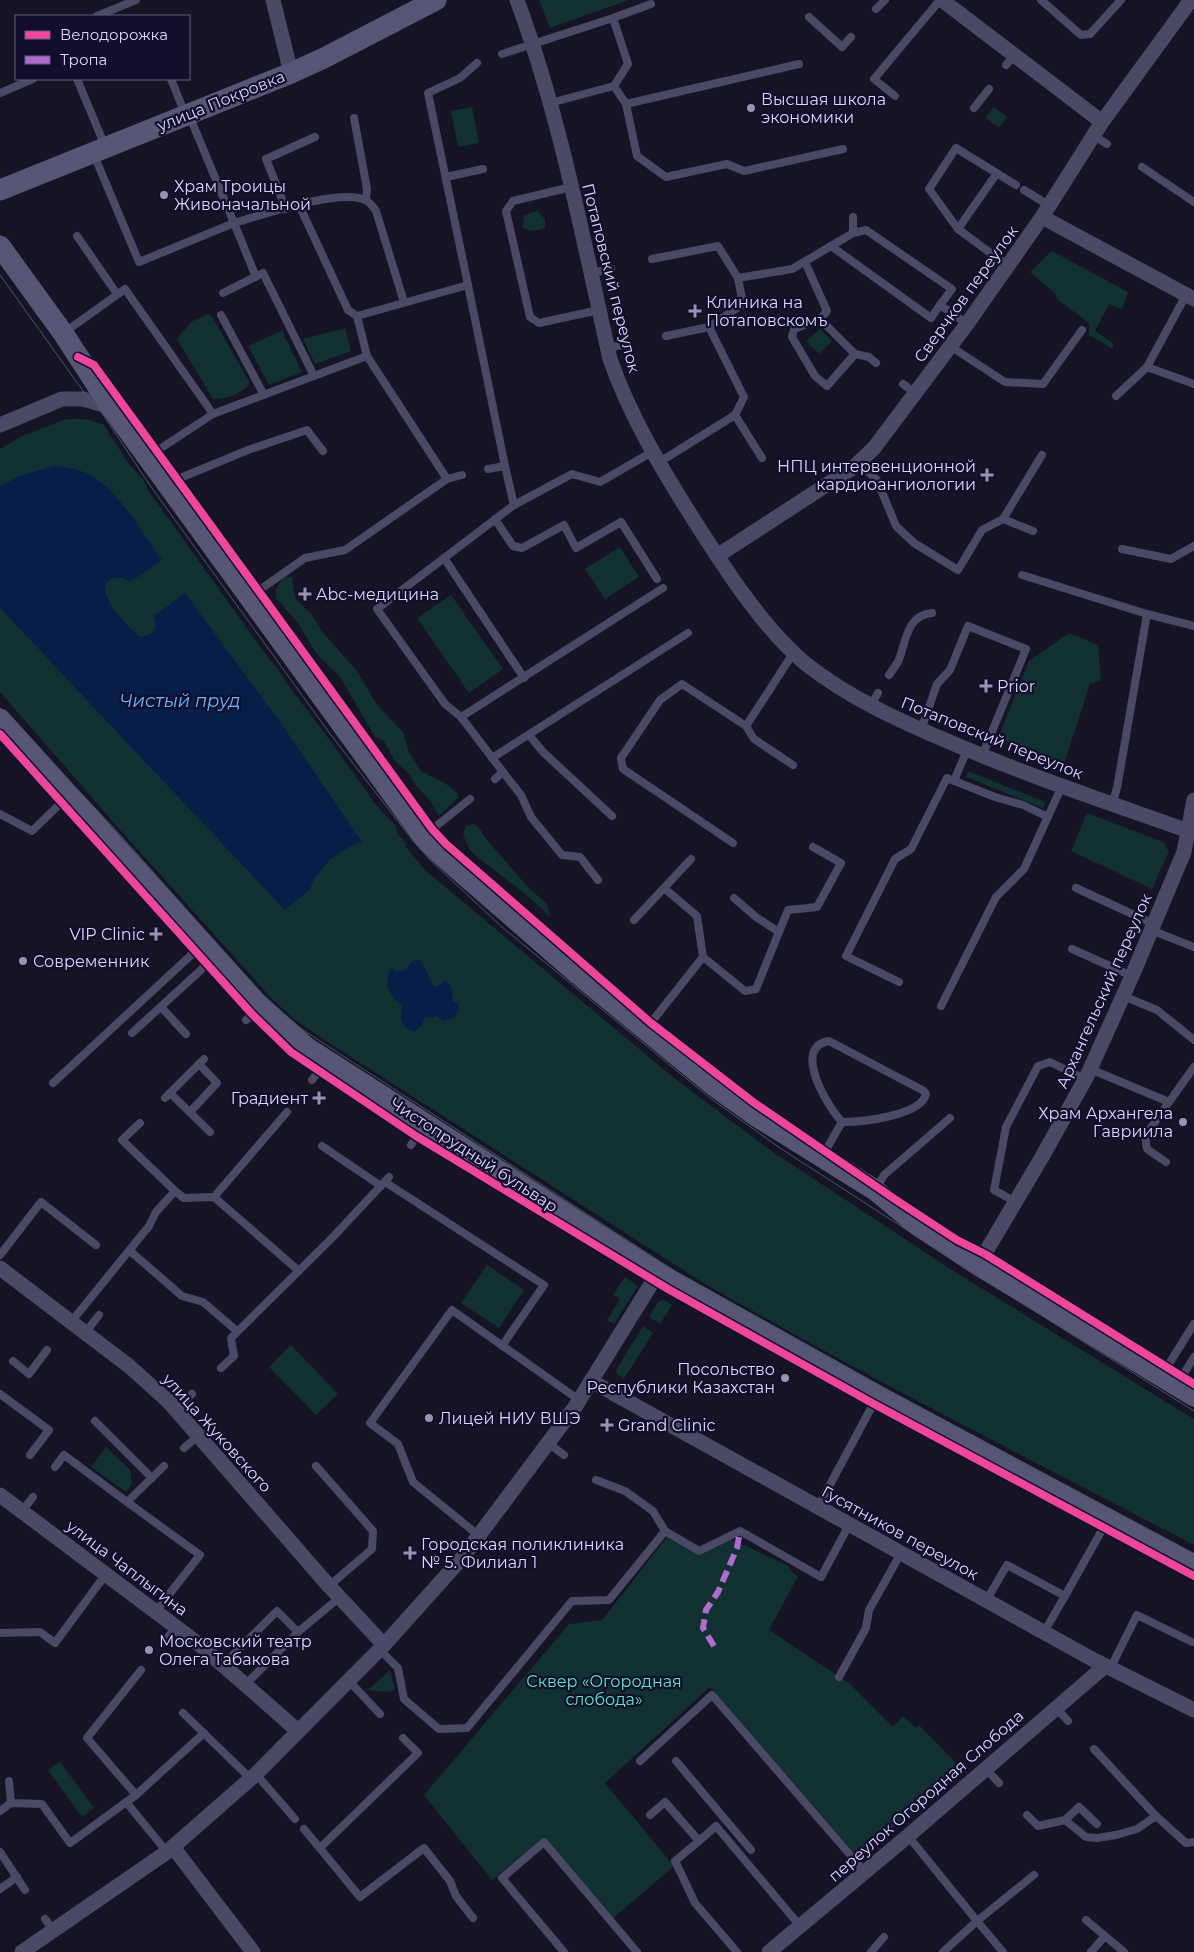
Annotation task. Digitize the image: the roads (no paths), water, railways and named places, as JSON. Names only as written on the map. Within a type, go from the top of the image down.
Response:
[{"type":"main road","name":"улица Покровка","points":[[0,190],[324,58],[436,0]]},
{"type":"main road","points":[[0,246],[63,333],[110,407],[423,836],[438,852],[645,1030],[714,1086],[756,1116],[875,1190],[917,1225],[978,1265],[1177,1386]]},
{"type":"main road","name":"Чистопрудный бульвар","points":[[0,720],[210,950],[254,1013],[288,1032],[327,1060],[658,1273],[878,1396],[1193,1564]]},
{"type":"street","points":[[273,0],[291,72]]},
{"type":"street","name":"Потаповский переулок","points":[[517,0],[533,45],[550,103],[607,348],[618,382],[655,457],[717,556],[770,626],[807,664],[874,699],[921,730],[982,756],[1112,805],[1191,832]]},
{"type":"street","points":[[941,0],[1010,60],[1102,122]]},
{"type":"street","name":"Сверчков переулок","points":[[717,556],[859,463],[874,448],[916,394],[1008,266],[1046,212],[1102,122],[1191,0]]},
{"type":"street","points":[[1046,212],[1190,297]]},
{"type":"street","points":[[0,425],[62,399],[83,399],[110,407]]},
{"type":"street","name":"Архангельский переулок","points":[[978,1265],[1016,1202],[1087,1074],[1132,976],[1184,852],[1191,832],[1194,800]]},
{"type":"street","name":"улица Жуковского","points":[[1,1267],[68,1324],[85,1333],[129,1366],[176,1410],[382,1648]]},
{"type":"street","points":[[22,1952],[170,1850],[253,1777],[382,1648],[441,1582],[548,1443],[579,1400],[658,1273]]},
{"type":"street","name":"Гусятников переулок","points":[[591,1381],[986,1601],[1107,1667],[1194,1710]]},
{"type":"street","name":"улица Чаплыгина","points":[[0,1495],[156,1611],[223,1665],[298,1732]]},
{"type":"street","name":"переулок Огородная Слобода","points":[[769,1952],[908,1836],[1056,1708],[1107,1667]]},
{"type":"street","points":[[170,1850],[253,1952]]},
{"type":"lane","points":[[99,15],[136,0]]},
{"type":"lane","points":[[876,9],[885,0]]},
{"type":"lane","points":[[895,96],[874,79],[941,0]]},
{"type":"lane","points":[[1041,0],[1081,35],[1090,34],[1121,0]]},
{"type":"lane","points":[[502,54],[614,18],[651,4]]},
{"type":"lane","points":[[809,17],[842,46],[850,37]]},
{"type":"lane","points":[[550,103],[614,86],[628,64],[614,18]]},
{"type":"lane","points":[[477,63],[460,78],[428,93],[514,505]]},
{"type":"lane","points":[[626,104],[799,64]]},
{"type":"lane","points":[[0,93],[31,80]]},
{"type":"lane","points":[[77,80],[99,150],[139,262],[234,223],[299,205],[350,197],[366,200],[376,211],[404,302]]},
{"type":"lane","points":[[171,80],[256,277]]},
{"type":"lane","points":[[614,86],[626,104],[637,156],[666,178],[727,164],[744,171],[843,149]]},
{"type":"lane","points":[[974,108],[989,89]]},
{"type":"lane","points":[[354,118],[367,189],[366,200]]},
{"type":"lane","points":[[1094,136],[1107,144]]},
{"type":"lane","points":[[286,209],[266,159],[315,137]]},
{"type":"lane","points":[[1008,266],[958,229],[929,189],[956,148],[1016,185]]},
{"type":"lane","points":[[1142,168],[1194,202]]},
{"type":"lane","points":[[446,178],[483,169]]},
{"type":"lane","points":[[958,229],[997,173]]},
{"type":"lane","points":[[571,187],[513,200],[506,210],[530,317],[539,323],[599,310]]},
{"type":"lane","points":[[1024,190],[1046,212]]},
{"type":"lane","points":[[299,205],[348,310],[357,316],[367,356],[447,479]]},
{"type":"lane","points":[[852,233],[853,217]]},
{"type":"lane","points":[[738,278],[792,270],[852,233],[866,230],[952,289],[930,318],[831,246]]},
{"type":"lane","points":[[77,236],[118,294]]},
{"type":"lane","points":[[652,260],[718,246],[738,278],[743,304],[709,327],[666,336]]},
{"type":"lane","points":[[805,262],[827,311],[820,319],[794,329],[792,337],[815,376],[827,386],[854,354]]},
{"type":"lane","points":[[591,273],[611,269]]},
{"type":"lane","points":[[223,293],[263,273],[314,376]]},
{"type":"lane","points":[[357,316],[468,285]]},
{"type":"lane","points":[[63,333],[125,289],[212,414]]},
{"type":"lane","points":[[1116,396],[1147,367],[1190,297]]},
{"type":"lane","points":[[940,305],[966,324]]},
{"type":"lane","points":[[221,315],[264,395]]},
{"type":"lane","points":[[820,319],[854,354],[869,357],[876,363]]},
{"type":"lane","points":[[598,880],[580,857],[562,855],[531,817],[521,795],[461,717],[445,704],[377,609],[514,505],[572,474],[600,482],[655,457],[735,415],[744,397],[709,327]]},
{"type":"lane","points":[[950,346],[1005,382],[1043,384],[1082,330]]},
{"type":"lane","points":[[607,348],[628,344]]},
{"type":"lane","points":[[147,457],[212,414],[367,356]]},
{"type":"lane","points":[[1147,367],[1194,384]]},
{"type":"lane","points":[[903,384],[916,394]]},
{"type":"lane","points":[[735,415],[762,458]]},
{"type":"lane","points":[[166,484],[248,450],[307,430],[322,451]]},
{"type":"lane","points":[[859,463],[877,480],[896,526],[914,542],[958,570],[982,530],[1003,519],[1042,455]]},
{"type":"lane","points":[[488,469],[505,466]]},
{"type":"lane","points":[[250,597],[305,558],[345,550],[447,479],[462,475]]},
{"type":"lane","points":[[495,519],[513,546],[522,548],[564,525],[576,548],[621,522],[657,579]]},
{"type":"lane","points":[[1003,519],[1033,531]]},
{"type":"lane","points":[[1122,549],[1170,559],[1194,546]]},
{"type":"lane","points":[[444,558],[524,678]]},
{"type":"lane","points":[[1022,575],[1147,614],[1194,626]]},
{"type":"lane","points":[[461,717],[663,588]]},
{"type":"lane","points":[[889,675],[898,662],[906,633],[912,624],[919,617],[932,613]]},
{"type":"lane","points":[[1112,805],[1117,788],[1147,614]]},
{"type":"lane","points":[[921,730],[937,684],[950,670],[968,626],[1026,650],[982,756]]},
{"type":"lane","points":[[492,758],[688,633]]},
{"type":"lane","points":[[746,726],[794,652]]},
{"type":"lane","points":[[732,843],[623,769],[621,758],[660,700],[682,684],[746,726],[754,739],[793,766]]},
{"type":"lane","points":[[529,735],[543,752],[612,816]]},
{"type":"lane","points":[[954,781],[967,750]]},
{"type":"lane","points":[[495,779],[503,772]]},
{"type":"lane","points":[[898,982],[846,956],[895,859],[911,849],[947,778],[995,798],[1023,804],[1048,817]]},
{"type":"lane","points":[[941,1006],[996,897],[1024,869],[1062,786]]},
{"type":"lane","points":[[0,814],[32,831],[69,796]]},
{"type":"lane","points":[[423,836],[470,799]]},
{"type":"lane","points":[[664,888],[697,916],[703,957],[745,990],[756,989],[788,910],[816,907],[842,863],[814,847]]},
{"type":"lane","points":[[634,920],[691,859]]},
{"type":"lane","points":[[1076,888],[1194,947]]},
{"type":"lane","points":[[734,898],[756,917],[779,932]]},
{"type":"lane","points":[[132,1033],[161,1007],[210,950]]},
{"type":"lane","points":[[52,1083],[210,950]]},
{"type":"lane","points":[[1072,950],[1132,976]]},
{"type":"lane","points":[[645,1030],[703,957]]},
{"type":"lane","points":[[1123,996],[1157,1010],[1194,1040]]},
{"type":"lane","points":[[161,1007],[186,1034]]},
{"type":"lane","points":[[822,1042],[829,1042],[924,1091],[926,1094],[922,1104],[914,1108],[860,1122],[842,1122],[824,1098],[813,1065],[812,1052],[822,1042]]},
{"type":"lane","points":[[312,1080],[327,1060]]},
{"type":"lane","points":[[190,1112],[217,1083],[202,1062],[168,1095],[190,1112],[210,1132]]},
{"type":"lane","points":[[1016,1202],[994,1190],[1006,1127],[1038,1066],[1050,1062],[1169,1102]]},
{"type":"lane","points":[[1166,1162],[1148,1149],[1145,1136],[1194,1067]]},
{"type":"lane","points":[[214,1197],[287,1112]]},
{"type":"lane","points":[[875,1190],[884,1175],[950,1118]]},
{"type":"lane","points":[[822,1157],[842,1122]]},
{"type":"lane","points":[[140,1123],[122,1140],[175,1191],[184,1198],[214,1197],[299,1271]]},
{"type":"lane","points":[[411,1145],[425,1123]]},
{"type":"lane","points":[[322,1146],[385,1182],[544,1285],[502,1346]]},
{"type":"lane","points":[[222,1368],[234,1356],[231,1338],[237,1331],[299,1271],[385,1182]]},
{"type":"lane","points":[[68,1324],[130,1251],[150,1226],[156,1212],[175,1191]]},
{"type":"lane","points":[[1,1267],[41,1202],[96,1245]]},
{"type":"lane","points":[[130,1251],[182,1296],[203,1302],[237,1331]]},
{"type":"lane","points":[[478,1535],[413,1482],[398,1444],[370,1423],[452,1310],[579,1400]]},
{"type":"lane","points":[[85,1333],[99,1315]]},
{"type":"lane","points":[[1177,1386],[1194,1324]]},
{"type":"lane","points":[[13,1361],[29,1374],[47,1350]]},
{"type":"lane","points":[[1177,1386],[1194,1357]]},
{"type":"lane","points":[[0,1394],[49,1430],[30,1455]]},
{"type":"lane","points":[[176,1410],[192,1394]]},
{"type":"lane","points":[[818,1507],[878,1396]]},
{"type":"lane","points":[[95,1422],[152,1478]]},
{"type":"lane","points":[[184,1448],[199,1435]]},
{"type":"lane","points":[[548,1443],[564,1455]]},
{"type":"lane","points":[[55,1467],[64,1454],[200,1555],[156,1611]]},
{"type":"lane","points":[[128,1502],[164,1466]]},
{"type":"lane","points":[[316,1466],[373,1531],[372,1549],[329,1586]]},
{"type":"lane","points":[[596,1480],[625,1491],[653,1511],[665,1531],[699,1552],[740,1531],[821,1577],[849,1525]]},
{"type":"lane","points":[[22,1511],[32,1497]]},
{"type":"lane","points":[[1044,1632],[1108,1519]]},
{"type":"lane","points":[[382,1648],[398,1668],[404,1699],[439,1729],[467,1728],[572,1601],[609,1600],[665,1531]]},
{"type":"lane","points":[[839,1677],[866,1628],[869,1610],[901,1553]]},
{"type":"lane","points":[[986,1601],[1007,1565],[1065,1596]]},
{"type":"lane","points":[[0,1633],[40,1632],[55,1642],[106,1574]]},
{"type":"lane","points":[[246,1685],[298,1632],[340,1598]]},
{"type":"lane","points":[[223,1665],[277,1611],[298,1632]]},
{"type":"lane","points":[[1107,1667],[1137,1614],[1192,1642]]},
{"type":"lane","points":[[165,1641],[176,1627]]},
{"type":"lane","points":[[136,1795],[87,1738],[142,1670]]},
{"type":"lane","points":[[349,1681],[380,1714]]},
{"type":"lane","points":[[640,1761],[712,1695],[865,1872]]},
{"type":"lane","points":[[1056,1708],[1068,1721]]},
{"type":"lane","points":[[183,1713],[253,1777],[295,1819]]},
{"type":"lane","points":[[0,1811],[11,1803],[42,1804],[70,1843],[136,1795],[204,1733]]},
{"type":"lane","points":[[320,1848],[418,1753],[403,1738]]},
{"type":"lane","points":[[1094,1749],[1156,1816],[1186,1844],[1194,1842]]},
{"type":"lane","points":[[676,1761],[751,1850]]},
{"type":"lane","points":[[986,1769],[999,1783]]},
{"type":"lane","points":[[9,1781],[11,1803]]},
{"type":"lane","points":[[126,1802],[170,1850]]},
{"type":"lane","points":[[650,1815],[665,1802],[699,1841]]},
{"type":"lane","points":[[1027,1814],[1038,1826],[1065,1820],[1079,1807],[1097,1824]]},
{"type":"lane","points":[[1065,1820],[1086,1837],[1098,1838],[1138,1829],[1156,1816]]},
{"type":"lane","points":[[737,1952],[695,1903],[676,1861],[716,1826],[800,1926]]},
{"type":"lane","points":[[304,1829],[360,1898],[424,1848],[450,1881],[456,1896],[473,1918]]},
{"type":"lane","points":[[908,1836],[1003,1952]]},
{"type":"lane","points":[[564,1952],[502,1878],[544,1842],[637,1952]]},
{"type":"lane","points":[[0,1852],[25,1890]]},
{"type":"lane","points":[[943,1952],[977,1921],[1034,1875]]},
{"type":"lane","points":[[0,1888],[17,1877]]},
{"type":"lane","points":[[45,1918],[54,1931]]},
{"type":"lane","points":[[1086,1920],[1124,1952]]},
{"type":"lane","points":[[871,1952],[884,1936]]},
{"type":"lane","points":[[1091,1952],[1105,1936]]},
{"type":"water","name":"Чистый пруд","points":[[54,466],[83,472],[103,484],[122,503],[162,560],[130,582],[118,577],[107,583],[105,587],[106,596],[120,617],[137,635],[141,637],[151,634],[156,625],[154,616],[185,593],[285,729],[362,842],[349,847],[330,859],[314,879],[310,889],[285,910],[0,608],[0,487],[19,476]]},
{"type":"water","points":[[415,960],[421,961],[433,985],[436,987],[445,981],[449,983],[453,993],[452,1000],[459,1006],[456,1015],[450,1020],[443,1021],[437,1016],[424,1018],[422,1025],[415,1031],[407,1028],[402,1022],[403,1006],[391,995],[387,979],[392,969],[396,972],[406,970],[411,962]]},
{"type":"tram line","points":[[0,275],[86,395],[100,410],[149,484],[328,731],[430,860],[502,927],[710,1098],[780,1148],[961,1265],[1194,1411]]},
{"type":"tram line","points":[[0,708],[114,828],[268,1001],[303,1030],[698,1286],[942,1421],[1194,1554]]},
{"type":"place","name":"Высшая школа экономики","points":[[751,108]]},
{"type":"place","name":"Храм Троицы Живоначальной","points":[[164,195]]},
{"type":"place","name":"Клиника на Потаповскомъ","points":[[695,311]]},
{"type":"place","name":"НПЦ интервенционной кардиоангиологии","points":[[987,475]]},
{"type":"place","name":"Abc-медицина","points":[[305,594]]},
{"type":"place","name":"Prior","points":[[986,686]]},
{"type":"place","name":"VIP Clinic","points":[[156,934]]},
{"type":"place","name":"Современник","points":[[23,961]]},
{"type":"place","name":"Градиент","points":[[319,1098]]},
{"type":"place","name":"Храм Архангела Гавриила","points":[[1183,1122]]},
{"type":"place","name":"Посольство Республики Казахстан","points":[[785,1378]]},
{"type":"place","name":"Лицей НИУ ВШЭ","points":[[429,1418]]},
{"type":"place","name":"Grand Clinic","points":[[607,1425]]},
{"type":"place","name":"Городская поликлиника № 5. Филиал 1","points":[[410,1553]]},
{"type":"place","name":"Московский театр Олега Табакова","points":[[149,1650]]},
{"type":"park label","name":"Сквер «Огородная слобода»","points":[[604,1690]]}]
